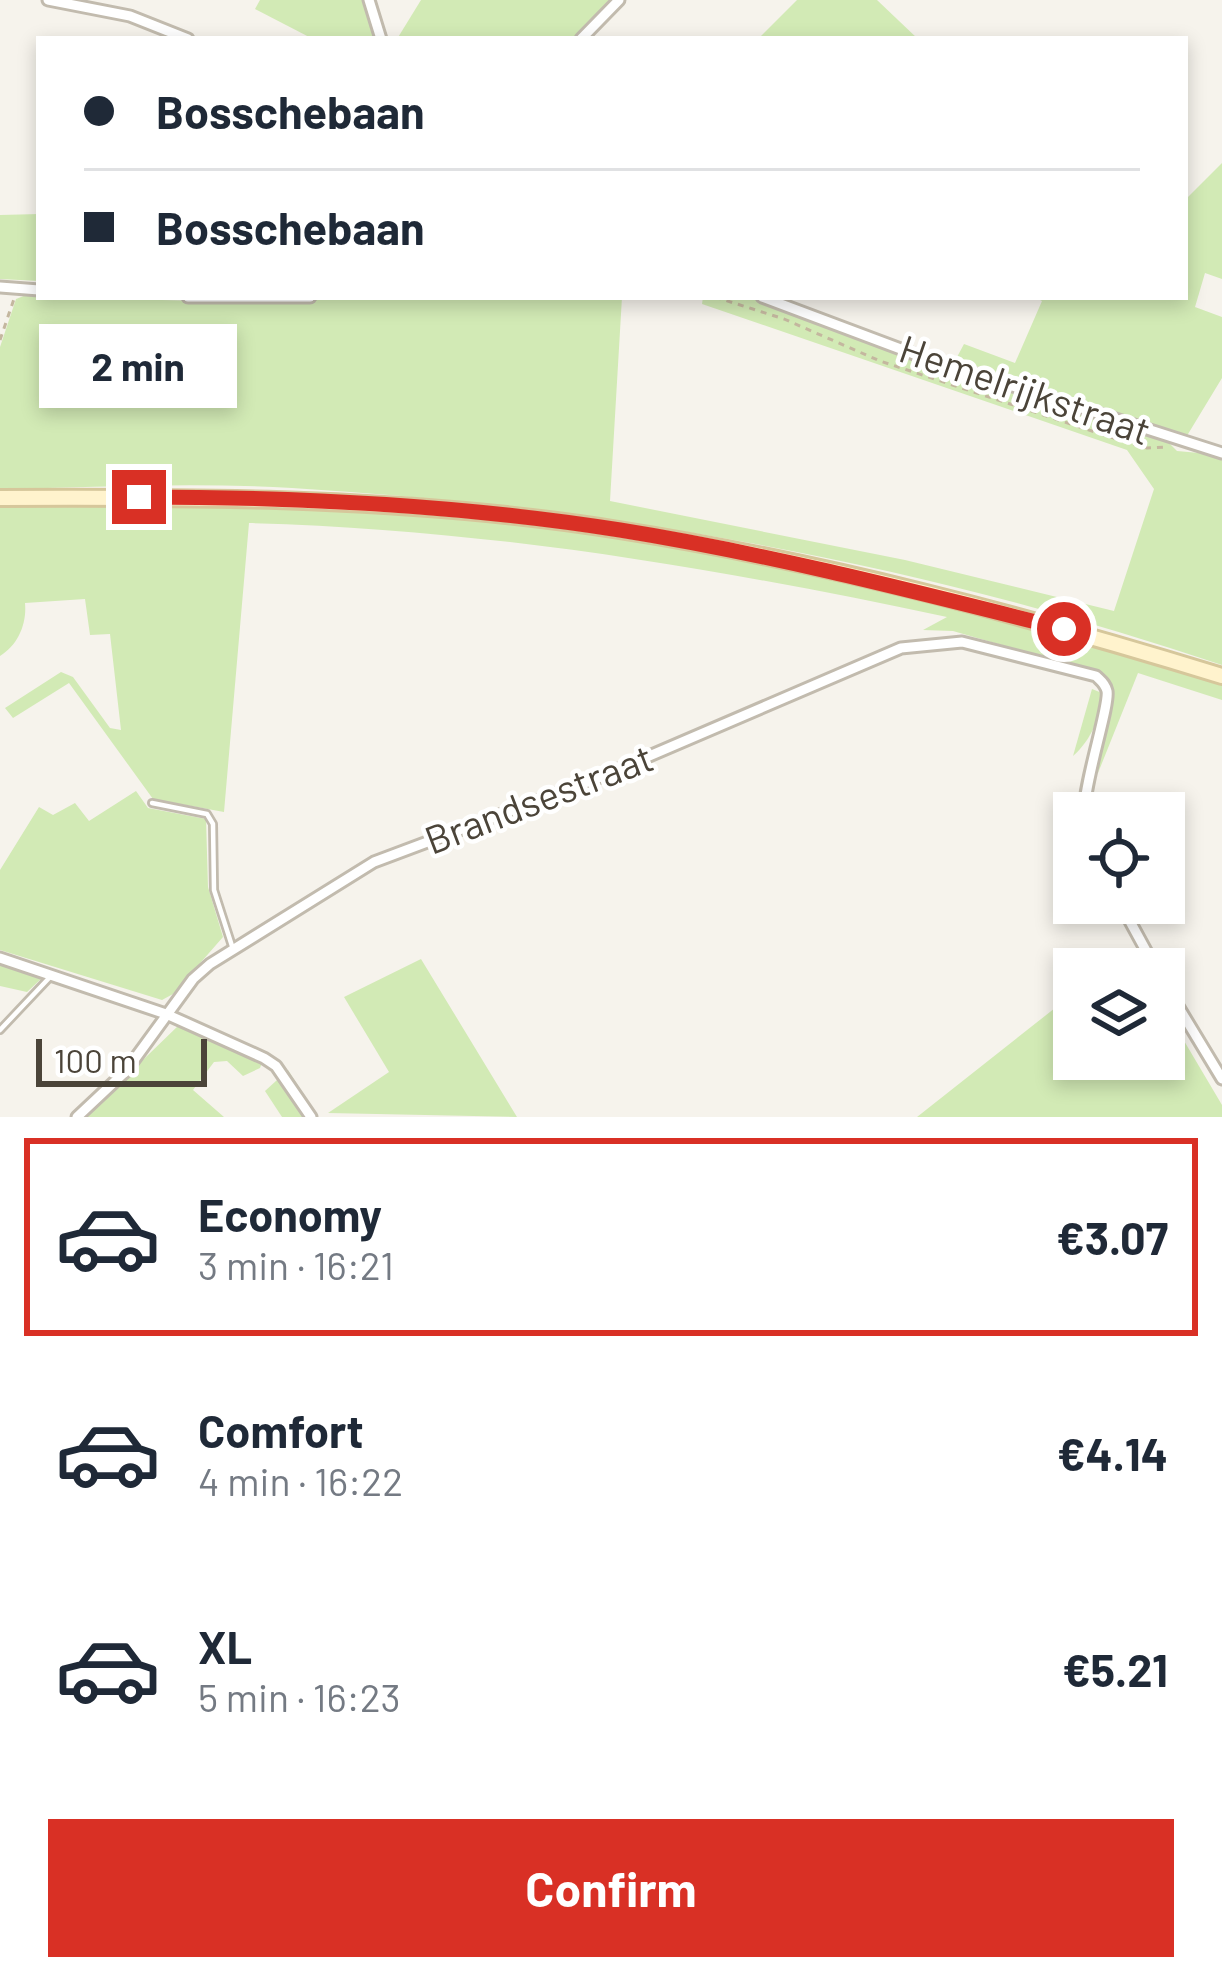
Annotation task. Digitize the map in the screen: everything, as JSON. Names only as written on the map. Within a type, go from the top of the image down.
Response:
[{"type":"main road","points":[[0,498],[232,497],[455,511],[617,530],[837,571],[1222,676]]},
{"type":"street","points":[[48,0],[130,16],[180,36]]},
{"type":"street","points":[[369,0],[379,36]]},
{"type":"street","points":[[584,36],[619,0]]},
{"type":"street","points":[[0,287],[36,290]]},
{"type":"street","name":"Hemelrijkstraat","points":[[771,300],[1186,446],[1222,453]]},
{"type":"street","name":"Brandsestraat","points":[[77,1117],[126,1071],[193,979],[232,949],[374,862],[598,778],[901,649],[962,641],[1096,676],[1107,692],[1086,792]]},
{"type":"street","points":[[0,958],[166,1014],[276,1066],[311,1117]]},
{"type":"street","points":[[1185,1017],[1222,1078]]},
{"type":"lane","points":[[152,803],[207,814],[213,824],[214,890],[232,949]]},
{"type":"lane","points":[[0,1030],[54,973]]},
{"type":"path","points":[[0,340],[17,289]]},
{"type":"path","points":[[724,300],[784,319],[880,361],[1107,436],[1147,448],[1186,446]]},
{"type":"green space","points":[[260,0],[365,0],[376,36],[307,36],[255,9]]},
{"type":"green space","points":[[421,0],[609,0],[576,36],[399,36]]},
{"type":"green space","points":[[797,0],[877,0],[915,36],[761,36]]},
{"type":"green space","points":[[1222,163],[1222,279],[1205,273],[1195,307],[1222,317],[1222,378],[1185,439],[956,359],[964,344],[1015,363],[1040,300],[1188,300],[1188,197]]},
{"type":"green space","points":[[36,214],[36,281],[0,279],[0,215]]},
{"type":"green space","points":[[34,292],[36,300],[622,300],[610,501],[905,560],[1114,611],[1154,489],[1127,450],[702,304],[703,300],[764,300],[1169,443],[1177,451],[1222,455],[1222,665],[1109,629],[879,569],[646,525],[529,509],[292,488],[0,489],[0,347],[16,299]]},
{"type":"green space","points":[[121,500],[462,516],[657,540],[820,573],[1222,679],[1222,700],[1138,673],[1098,773],[1109,704],[1105,681],[1098,673],[953,631],[923,630],[947,617],[774,582],[513,542],[249,523],[224,812],[153,799],[69,683],[13,718],[5,708],[61,672],[73,677],[110,728],[121,730],[110,634],[90,635],[85,599],[25,603],[20,633],[0,656],[0,503]]},
{"type":"green space","points":[[1092,689],[1102,693],[1100,711],[1090,735],[1073,756]]},
{"type":"green space","points":[[136,791],[148,808],[206,819],[208,887],[223,937],[173,994],[162,1000],[0,950],[0,870],[39,807],[53,815],[75,803],[89,821]]},
{"type":"green space","points":[[421,959],[517,1117],[328,1113],[389,1072],[344,997]]},
{"type":"green space","points":[[0,962],[42,975],[41,979],[27,992],[0,986]]},
{"type":"green space","points":[[1053,1010],[1053,1080],[1185,1080],[1185,1042],[1222,1105],[1222,1117],[917,1117]]},
{"type":"green space","points":[[179,1025],[265,1055],[260,1068],[243,1076],[227,1061],[214,1062],[193,1090],[224,1117],[84,1117]]},
{"type":"green space","points":[[288,1070],[318,1117],[282,1117],[265,1091]]},
{"type":"route","points":[[139,497],[232,497],[455,511],[617,530],[837,571],[1064,629]]}]
